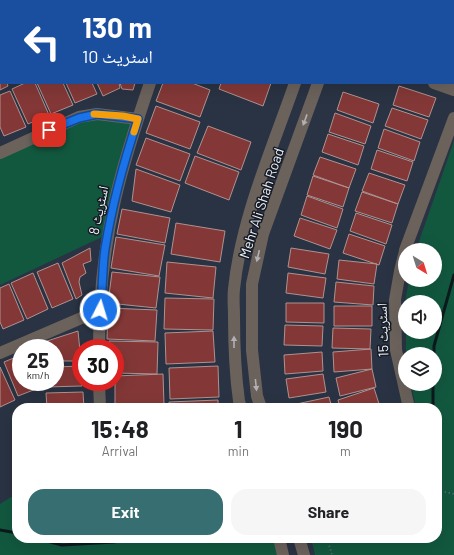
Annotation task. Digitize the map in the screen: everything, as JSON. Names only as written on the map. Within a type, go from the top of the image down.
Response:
[{"type":"street","name":"اسٹریٹ 8","points":[[99,339],[105,250],[111,219],[130,143],[150,84]]},
{"type":"street","name":"Mehr Ali Shah Road","points":[[239,403],[234,355],[234,290],[238,260],[252,205],[295,84]]},
{"type":"street","name":"Mehr Ali Shah Road","points":[[259,403],[252,350],[252,284],[263,234],[318,84]]},
{"type":"street","points":[[437,84],[454,90]]},
{"type":"street","points":[[0,153],[79,118],[97,114],[138,119]]},
{"type":"street","name":"اسٹریٹ 15","points":[[408,243],[454,118]]},
{"type":"street","name":"اسٹریٹ 15","points":[[398,283],[395,300],[396,350],[408,403]]},
{"type":"street","points":[[0,352],[100,310]]},
{"type":"street","points":[[99,391],[100,403]]},
{"type":"street","points":[[280,543],[283,555]]},
{"type":"street","points":[[300,543],[304,555]]},
{"type":"path","points":[[442,491],[454,494]]},
{"type":"path","points":[[328,543],[332,555]]},
{"type":"green space","points":[[79,117],[138,119],[104,236],[0,285],[0,154]]},
{"type":"green space","points":[[454,141],[454,555],[315,555],[312,543],[442,543],[442,403],[415,403],[412,391],[442,391],[442,347],[406,347],[406,339],[442,339],[442,295],[406,295],[408,287],[442,287],[442,243],[418,243]]},
{"type":"green space","points":[[12,497],[12,543],[276,543],[280,555],[0,555],[0,504]]},
{"type":"building","points":[[0,84],[7,84],[8,86],[0,90]]},
{"type":"building","points":[[23,84],[35,84],[49,115],[28,124],[12,89]]},
{"type":"building","points":[[37,84],[63,84],[73,105],[51,114]]},
{"type":"building","points":[[66,84],[92,84],[97,94],[75,103]]},
{"type":"building","points":[[97,84],[119,84],[120,88],[103,96]]},
{"type":"building","points":[[120,84],[135,84],[133,90],[122,89]]},
{"type":"building","points":[[163,84],[195,84],[210,90],[200,117],[156,101]]},
{"type":"building","points":[[221,84],[271,84],[263,106],[219,89]]},
{"type":"building","points":[[399,86],[436,98],[429,117],[393,105]]},
{"type":"building","points":[[10,91],[26,127],[4,136],[0,127],[0,95]]},
{"type":"building","points":[[343,92],[379,104],[373,123],[337,110]]},
{"type":"building","points":[[156,106],[200,122],[190,149],[146,133]]},
{"type":"building","points":[[392,108],[428,120],[421,139],[385,126]]},
{"type":"building","points":[[335,113],[371,126],[365,144],[329,132]]},
{"type":"building","points":[[208,126],[251,142],[241,170],[197,153]]},
{"type":"building","points":[[384,129],[420,142],[414,161],[378,148]]},
{"type":"building","points":[[328,134],[364,146],[358,165],[322,152]]},
{"type":"building","points":[[146,138],[190,154],[180,181],[136,165]]},
{"type":"building","points":[[377,150],[413,162],[407,181],[371,169]]},
{"type":"building","points":[[195,156],[239,172],[229,200],[185,183]]},
{"type":"building","points":[[320,157],[356,169],[349,188],[313,175]]},
{"type":"building","points":[[136,169],[180,185],[171,212],[132,201]]},
{"type":"building","points":[[369,173],[405,185],[398,204],[362,191]]},
{"type":"building","points":[[313,176],[349,188],[343,207],[307,195]]},
{"type":"building","points":[[362,192],[398,204],[392,223],[355,211]]},
{"type":"building","points":[[307,196],[343,209],[337,228],[301,215]]},
{"type":"building","points":[[122,209],[170,218],[165,243],[117,234]]},
{"type":"building","points":[[356,213],[392,225],[386,244],[350,231]]},
{"type":"building","points":[[300,218],[337,230],[330,249],[294,236]]},
{"type":"building","points":[[176,223],[225,231],[220,262],[171,254]]},
{"type":"building","points":[[349,234],[385,246],[379,265],[343,253]]},
{"type":"building","points":[[116,237],[165,245],[159,276],[111,268]]},
{"type":"building","points":[[90,248],[91,261],[83,264],[86,273],[80,277],[79,282],[82,295],[76,299],[62,263]]},
{"type":"building","points":[[291,248],[329,254],[325,274],[288,267]]},
{"type":"building","points":[[339,260],[377,264],[374,284],[337,279]]},
{"type":"building","points":[[167,262],[216,267],[213,298],[165,293]]},
{"type":"building","points":[[58,263],[73,299],[52,308],[37,272]]},
{"type":"building","points":[[112,272],[160,277],[156,308],[108,303]]},
{"type":"building","points":[[33,273],[48,309],[27,319],[11,283]]},
{"type":"building","points":[[288,273],[326,278],[323,298],[286,293]]},
{"type":"building","points":[[336,282],[374,286],[373,305],[334,302]]},
{"type":"building","points":[[9,284],[24,320],[3,329],[0,322],[0,288]]},
{"type":"building","points":[[165,298],[214,299],[213,330],[164,329]]},
{"type":"building","points":[[286,303],[324,303],[324,323],[286,322]]},
{"type":"building","points":[[334,306],[372,306],[372,326],[334,326]]},
{"type":"building","points":[[108,308],[157,310],[155,341],[107,339]]},
{"type":"building","points":[[285,325],[323,326],[322,346],[284,345]]},
{"type":"building","points":[[333,328],[371,329],[370,349],[332,348]]},
{"type":"building","points":[[78,331],[79,339],[72,339],[72,361],[64,361],[64,339],[53,339]]},
{"type":"building","points":[[213,331],[215,362],[166,364],[165,333]]},
{"type":"building","points":[[124,341],[158,342],[157,374],[124,373]]},
{"type":"building","points":[[371,349],[372,369],[334,372],[333,352]]},
{"type":"building","points":[[322,352],[323,371],[285,374],[284,355]]},
{"type":"building","points":[[12,359],[12,381],[4,362]]},
{"type":"building","points":[[72,366],[72,386],[64,386],[64,367]]},
{"type":"building","points":[[218,366],[219,397],[170,399],[169,368]]},
{"type":"building","points":[[0,367],[15,400],[0,407]]},
{"type":"building","points":[[372,369],[376,387],[340,396],[336,378]]},
{"type":"building","points":[[163,374],[164,403],[115,403],[115,391],[124,391],[124,376]]},
{"type":"building","points":[[323,374],[326,392],[289,398],[286,379]]},
{"type":"building","points":[[374,388],[379,403],[339,403],[338,400]]},
{"type":"building","points":[[16,391],[31,391],[18,396]]},
{"type":"building","points":[[83,392],[84,403],[47,403],[46,393]]},
{"type":"building","points":[[329,397],[331,403],[301,403]]},
{"type":"building","points":[[218,400],[218,403],[169,402]]},
{"type":"waterway","points":[[434,347],[454,275]]},
{"type":"waterway","points":[[433,391],[433,403]]},
{"type":"waterway","points":[[0,530],[12,532]]},
{"type":"waterway","points":[[54,543],[62,545],[97,543]]},
{"type":"slow traffic","points":[[94,114],[123,116],[138,119],[134,132]]},
{"type":"route","points":[[49,130],[79,118],[97,114],[138,119],[115,199],[105,250],[100,310]]}]
